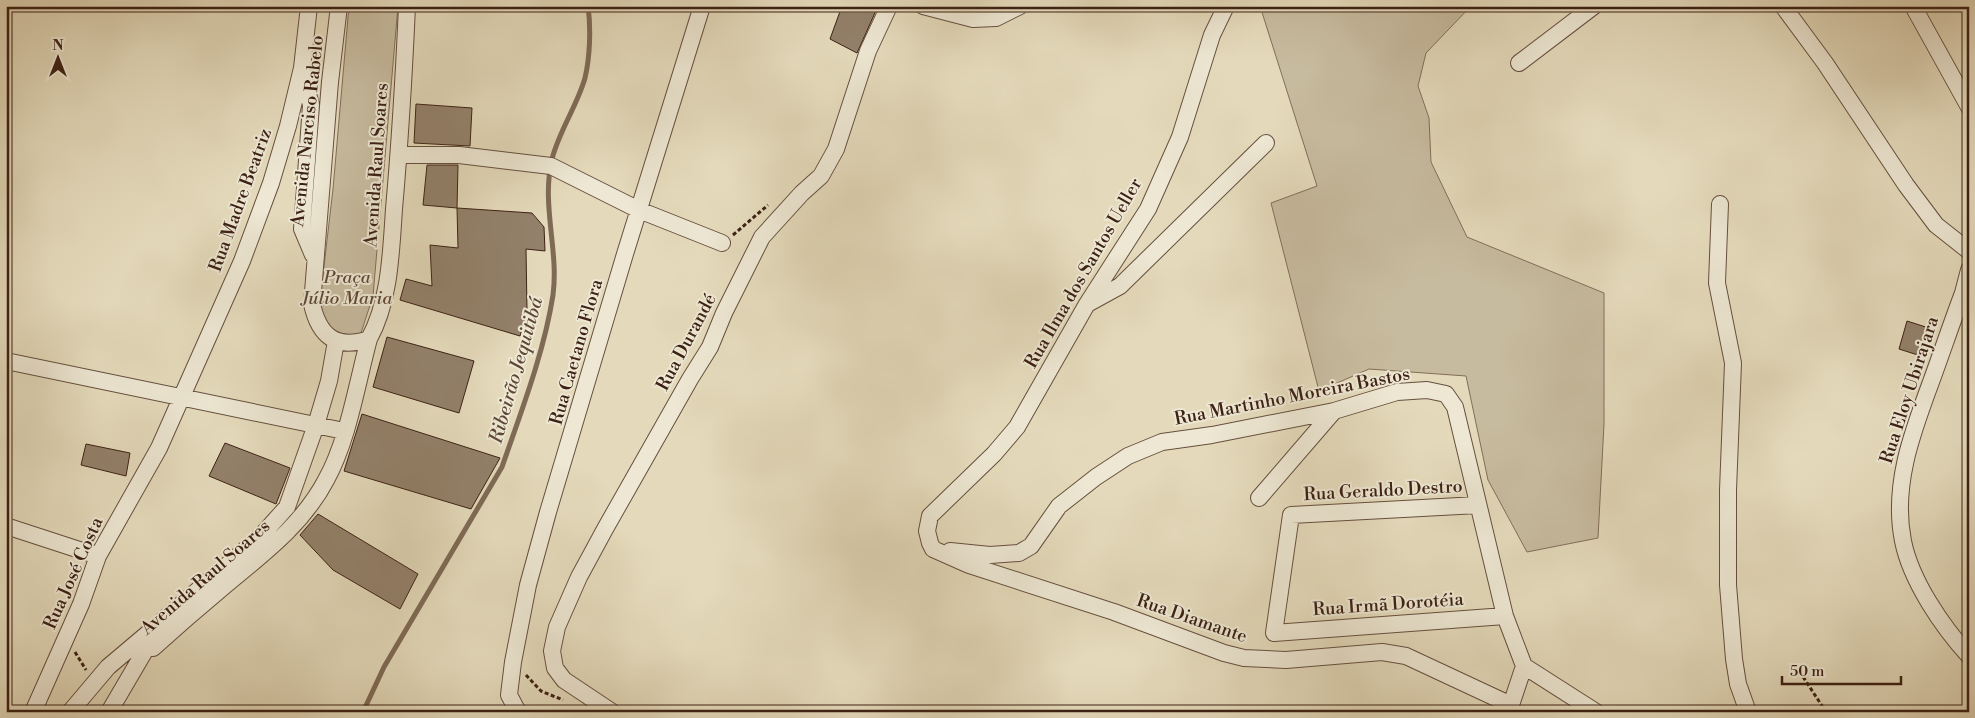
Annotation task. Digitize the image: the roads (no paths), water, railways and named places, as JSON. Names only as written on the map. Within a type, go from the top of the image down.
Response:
[{"type":"street","name":"Rua Madre Beatriz","points":[[182,399],[258,219],[288,126],[302,68],[309,6]]},
{"type":"street","name":"Avenida Narciso Rabelo","points":[[336,341],[317,322],[312,304],[330,82],[339,6]]},
{"type":"street","name":"Avenida Raul Soares","points":[[169,625],[284,536],[310,506],[333,466],[373,332],[383,305],[399,155],[407,6]]},
{"type":"street","name":"Rua Caetano Flora","points":[[518,712],[509,695],[513,662],[528,584],[548,512],[702,6]]},
{"type":"street","name":"Rua Durandé","points":[[612,712],[585,696],[564,680],[555,668],[552,651],[556,627],[605,529],[710,347],[724,313],[762,237],[802,193],[821,176],[836,149],[868,51],[889,6]]},
{"type":"street","points":[[923,6],[973,19],[996,18],[1020,6]]},
{"type":"street","name":"Rua Ilma dos Santos Ueller","points":[[933,549],[927,531],[930,516],[940,504],[994,454],[1017,427],[1087,304],[1148,209],[1180,137],[1212,35],[1226,6]]},
{"type":"street","points":[[1518,63],[1594,6]]},
{"type":"street","points":[[1783,6],[1825,63],[1906,185],[1936,225],[1969,251]]},
{"type":"street","points":[[1913,6],[1969,107]]},
{"type":"street","points":[[302,68],[310,105],[302,229],[315,260]]},
{"type":"street","points":[[1087,304],[1120,286],[1266,143]]},
{"type":"street","points":[[399,155],[459,155],[551,166],[639,210],[722,243]]},
{"type":"street","points":[[1720,204],[1717,283],[1733,364],[1728,490],[1728,584],[1734,659],[1738,684],[1748,712]]},
{"type":"street","name":"Rua Eloy Ubirajara","points":[[1969,270],[1907,450],[1901,482],[1900,515],[1903,542],[1931,607],[1969,656]]},
{"type":"street","points":[[336,341],[352,344],[373,332]]},
{"type":"street","name":"Avenida Raul Soares","points":[[109,712],[127,678],[169,625],[261,536],[287,507],[316,425],[331,374],[336,341]]},
{"type":"street","points":[[6,361],[182,399],[344,431]]},
{"type":"street","name":"Rua Martinho Moreira Bastos","points":[[933,549],[990,556],[1019,553],[1031,546],[1059,506],[1096,477],[1128,456],[1162,442],[1334,411],[1397,392],[1427,390],[1446,394],[1455,407],[1505,616],[1524,666]]},
{"type":"street","name":"Rua José Costa","points":[[33,712],[66,637],[98,556],[159,448],[182,399]]},
{"type":"street","points":[[1259,498],[1334,411]]},
{"type":"street","points":[[292,496],[310,506]]},
{"type":"street","name":"Rua Geraldo Destro","points":[[1274,633],[1291,516],[1478,505]]},
{"type":"street","points":[[6,526],[98,556]]},
{"type":"street","name":"Rua Diamante","points":[[933,549],[968,565],[1114,612],[1224,653],[1244,658],[1286,660],[1382,652],[1406,656],[1511,708]]},
{"type":"street","name":"Rua Irmã Dorotéia","points":[[1274,633],[1505,616]]},
{"type":"street","points":[[70,712],[108,668],[169,625]]},
{"type":"street","points":[[1511,708],[1524,666],[1596,712]]},
{"type":"waterway","name":"Ribeirão Jequitibá","points":[[363,712],[384,667],[502,467],[531,382],[544,339],[553,295],[554,261],[549,210],[549,176],[555,149],[585,78],[590,42],[588,6]]},
{"type":"park label","name":"Praça Júlio Maria","points":[[347,287]]}]
